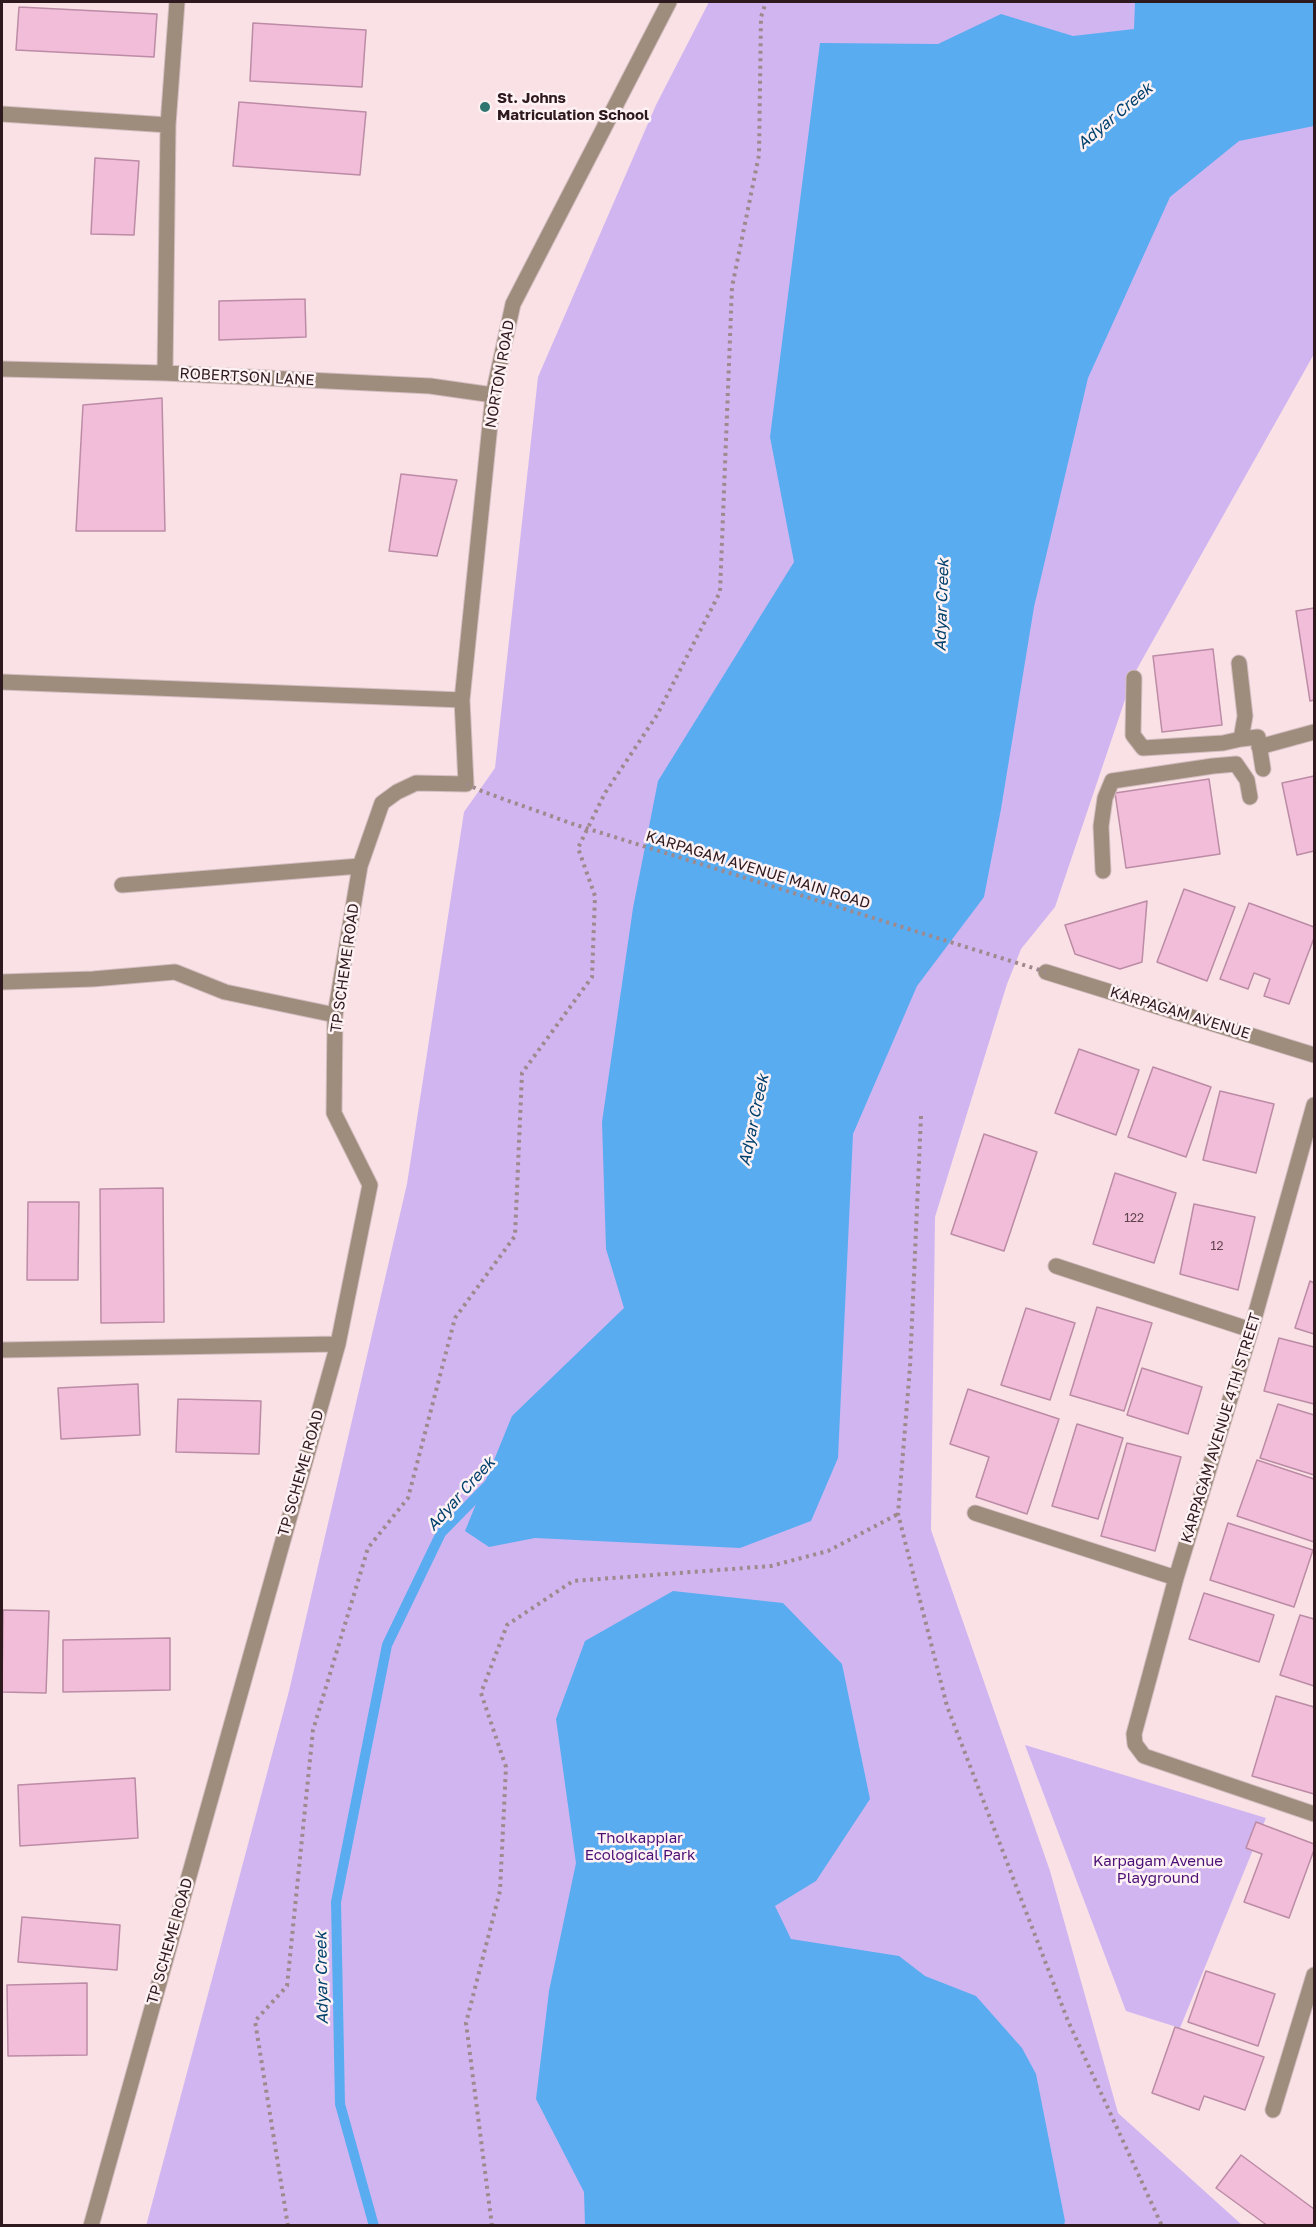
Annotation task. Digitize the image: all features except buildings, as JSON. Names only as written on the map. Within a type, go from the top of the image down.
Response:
[{"type":"street","points":[[165,373],[168,124],[177,2]]},
{"type":"street","name":"NORTON ROAD","points":[[466,784],[462,700],[493,396],[513,304],[669,2]]},
{"type":"street","points":[[2,114],[168,124]]},
{"type":"street","name":"ROBERTSON LANE","points":[[2,369],[165,373],[430,386],[493,396]]},
{"type":"street","points":[[1239,663],[1245,716],[1241,738]]},
{"type":"street","points":[[1134,678],[1133,735],[1143,747],[1223,743],[1241,738],[1258,737],[1261,758]]},
{"type":"street","points":[[2,682],[462,700]]},
{"type":"street","points":[[1103,871],[1101,826],[1105,798],[1112,781],[1236,764],[1261,758],[1314,732]]},
{"type":"street","points":[[1236,764],[1247,780],[1250,797]]},
{"type":"street","name":"TP SCHEME ROAD","points":[[86,2225],[338,1344],[370,1185],[334,1113],[335,1015],[360,866],[382,803],[397,792],[416,783],[466,784]]},
{"type":"street","points":[[122,885],[360,866]]},
{"type":"street","points":[[2,982],[93,979],[175,972],[225,992],[335,1015]]},
{"type":"street","name":"KARPAGAM AVENUE","points":[[1046,972],[1314,1055]]},
{"type":"street","name":"KARPAGAM AVENUE 4TH STREET","points":[[1314,1105],[1251,1330],[1176,1578],[1134,1734],[1135,1744],[1139,1750],[1152,1760],[1314,1814]]},
{"type":"street","points":[[1056,1266],[1251,1330]]},
{"type":"street","points":[[2,1350],[338,1344]]},
{"type":"street","points":[[975,1513],[1176,1578]]},
{"type":"street","points":[[1274,2110],[1314,1975]]},
{"type":"path","points":[[288,2226],[255,2021],[287,1986],[313,1730],[368,1548],[408,1498],[455,1318],[515,1236],[522,1073],[592,977],[595,896],[578,848],[605,793],[657,715],[720,592],[732,287],[759,155],[761,17],[766,2]]},
{"type":"path","name":"KARPAGAM AVENUE MAIN ROAD","points":[[466,784],[576,825],[1046,972]]},
{"type":"path","points":[[921,1116],[910,1367],[898,1514],[947,1706],[1068,2021],[1162,2226]]},
{"type":"path","points":[[492,2226],[466,2023],[500,1891],[506,1767],[481,1693],[507,1625],[573,1581],[771,1566],[828,1551],[898,1514]]},
{"type":"green space","name":"Tholkappiar Ecological Park","points":[[709,2],[1314,2],[1314,354],[1133,676],[1055,907],[1021,949],[1007,984],[935,1217],[931,1530],[1050,1871],[1118,2113],[1242,2225],[146,2226],[289,1691],[407,1184],[464,812],[495,768],[538,377],[656,105]]},
{"type":"green space","name":"Karpagam Avenue Playground","points":[[1025,1745],[1266,1818],[1180,2028],[1126,2011]]},
{"type":"water","points":[[1135,2],[1314,2],[1314,126],[1239,141],[1170,197],[1088,378],[1034,607],[1001,809],[984,897],[917,986],[853,1134],[838,1458],[811,1521],[740,1548],[535,1538],[489,1547],[465,1531],[512,1416],[624,1308],[606,1249],[602,1122],[633,908],[658,781],[794,562],[770,437],[820,43],[938,44],[1001,14],[1073,36],[1134,29]]},
{"type":"water","points":[[673,1591],[783,1603],[842,1664],[870,1799],[816,1881],[775,1906],[791,1939],[899,1956],[925,1976],[976,1996],[1022,2048],[1036,2074],[1064,2225],[585,2225],[584,2192],[536,2099],[549,1991],[576,1863],[556,1719],[585,1641]]},
{"type":"waterway","name":"Adyar Creek","points":[[374,2226],[340,2104],[336,1902],[387,1645],[441,1533],[491,1482]]},
{"type":"place","name":"St. Johns Matriculation School","points":[[485,107]]}]
